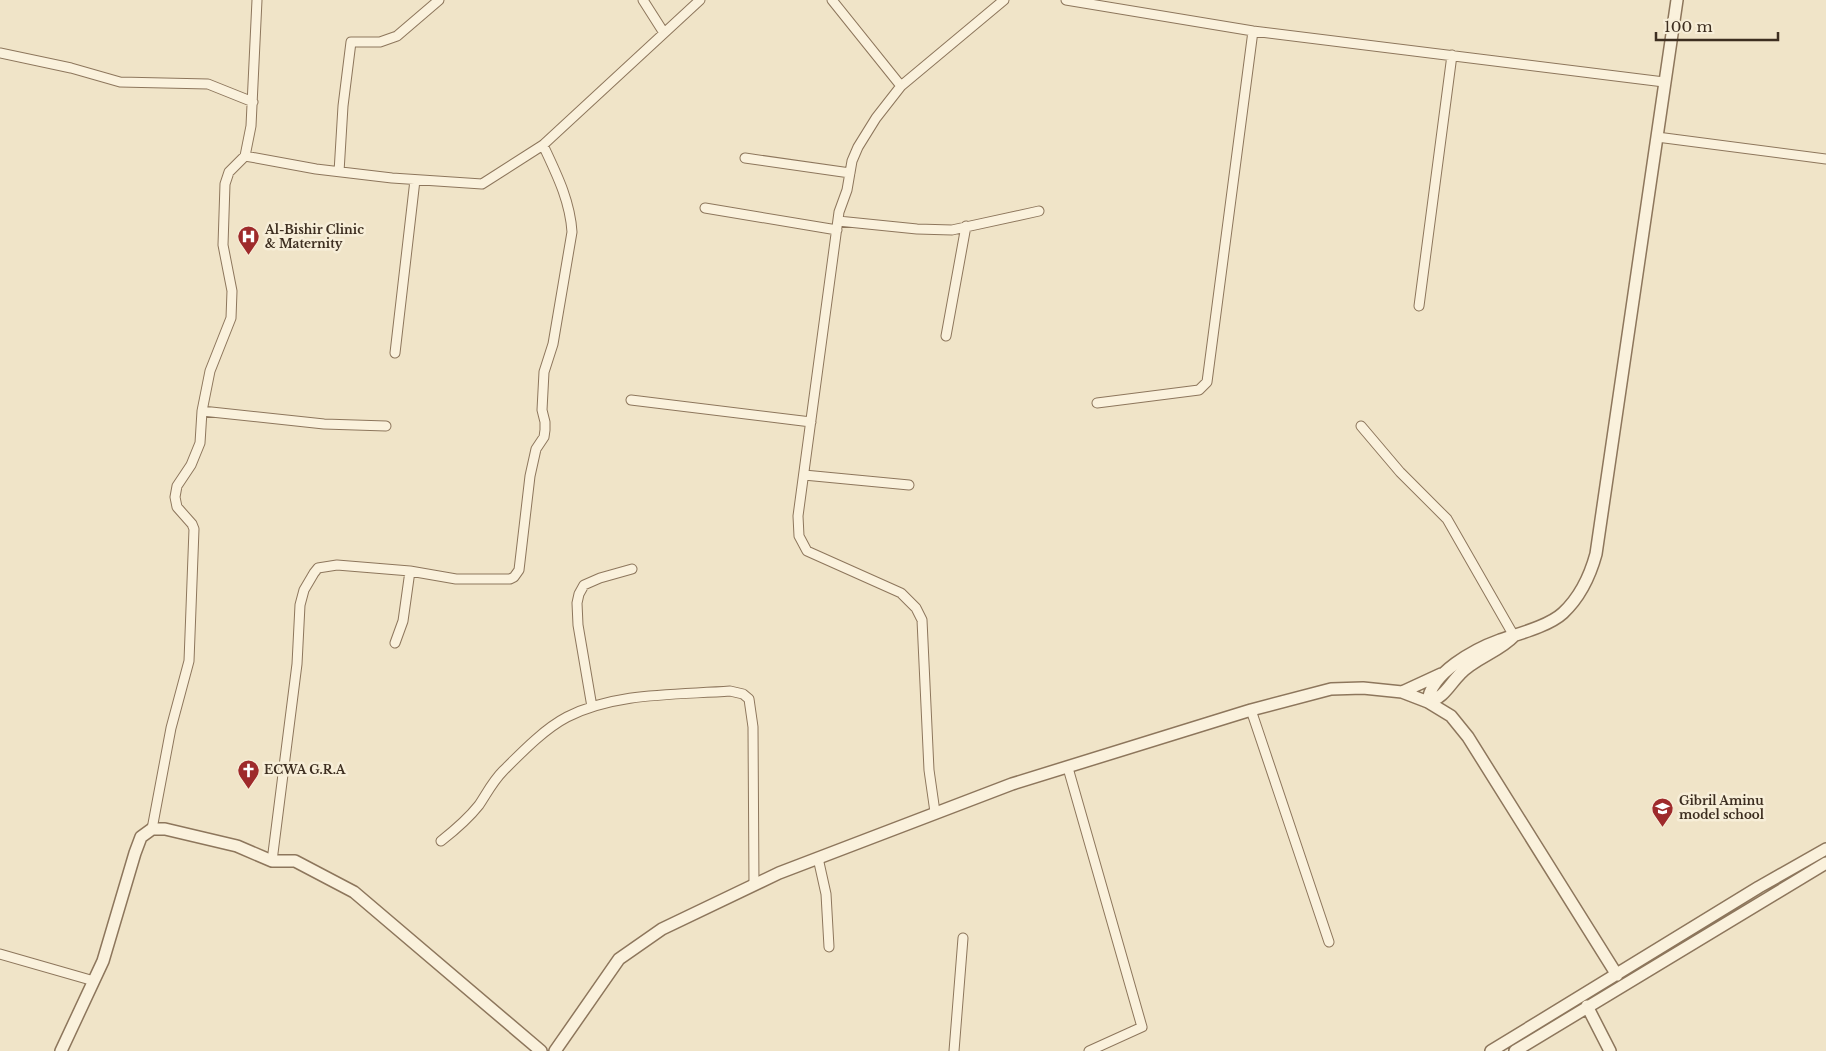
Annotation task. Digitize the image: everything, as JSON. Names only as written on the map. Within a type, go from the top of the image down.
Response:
[{"type":"street","points":[[152,829],[171,728],[189,661],[194,529],[192,524],[177,508],[175,496],[177,486],[191,465],[200,443],[202,411],[210,371],[214,358],[228,331],[233,306],[223,244],[225,184],[229,172],[245,156],[251,126],[257,0]]},
{"type":"street","points":[[339,172],[343,106],[351,42],[380,42],[398,36],[438,0]]},
{"type":"street","points":[[643,0],[664,33]]},
{"type":"street","points":[[245,156],[339,172],[414,180],[482,184],[543,145],[700,0]]},
{"type":"street","points":[[832,0],[901,86]]},
{"type":"street","points":[[934,812],[922,620],[916,608],[901,593],[807,551],[798,530],[838,226],[852,161],[858,146],[876,118],[901,86],[1004,0]]},
{"type":"street","points":[[1066,0],[1253,31],[1664,82]]},
{"type":"street","points":[[1402,692],[1442,674],[1460,660],[1498,641],[1514,636],[1562,614],[1586,584],[1592,569],[1596,554],[1677,0]]},
{"type":"street","points":[[1097,402],[1199,390],[1207,382],[1253,31]]},
{"type":"street","points":[[0,53],[72,68],[120,82],[208,84],[253,102]]},
{"type":"street","points":[[1419,306],[1452,55]]},
{"type":"street","points":[[1657,138],[1826,159]]},
{"type":"street","points":[[272,861],[297,664],[300,605],[309,579],[318,568],[328,566],[410,571],[456,579],[510,579],[519,570],[530,476],[536,449],[544,437],[545,430],[542,410],[544,372],[553,344],[572,232],[571,218],[563,189],[543,145]]},
{"type":"street","points":[[744,158],[850,173]]},
{"type":"street","points":[[395,353],[414,180]]},
{"type":"street","points":[[705,208],[838,226],[952,230],[1039,210]]},
{"type":"street","points":[[946,336],[966,226]]},
{"type":"street","points":[[631,400],[811,422]]},
{"type":"street","points":[[202,411],[324,424],[386,426]]},
{"type":"street","points":[[1361,426],[1400,472],[1447,519],[1514,636]]},
{"type":"street","points":[[804,475],[909,485]]},
{"type":"street","points":[[592,707],[578,625],[577,603],[579,594],[584,585],[600,578],[632,569]]},
{"type":"street","points":[[396,643],[402,621],[410,571]]},
{"type":"street","points":[[1428,702],[1439,698],[1468,667],[1505,646],[1514,636]]},
{"type":"street","points":[[1428,702],[1432,689],[1442,674]]},
{"type":"street","points":[[1451,716],[1449,702],[1452,685]]},
{"type":"street","points":[[555,1051],[619,959],[662,929],[754,885],[934,812],[1012,784],[1251,710],[1330,689],[1363,688],[1402,692],[1428,702],[1451,716],[1468,737],[1617,975]]},
{"type":"street","points":[[441,841],[459,827],[478,805],[496,779],[526,748],[565,718],[609,702],[730,691],[743,694],[749,699],[753,726],[754,885]]},
{"type":"street","points":[[1251,710],[1329,942]]},
{"type":"street","points":[[1068,768],[1142,1027],[1089,1051]]},
{"type":"street","points":[[61,1051],[103,961],[135,853],[142,837],[152,829],[165,829],[237,846],[272,861],[295,861],[354,892],[541,1051]]},
{"type":"street","points":[[1491,1051],[1826,849]]},
{"type":"street","points":[[818,858],[826,894],[829,947]]},
{"type":"street","points":[[1515,1051],[1826,863]]},
{"type":"street","points":[[1749,894],[1756,905]]},
{"type":"street","points":[[954,1051],[963,938]]},
{"type":"street","points":[[0,954],[94,981]]},
{"type":"street","points":[[1587,1006],[1610,1051]]},
{"type":"place","name":"Al-Bishir Clinic & Maternity","points":[[249,256]]},
{"type":"place","name":"ECWA G.R.A","points":[[248,789]]},
{"type":"place","name":"Gibril Aminu model school","points":[[1663,827]]}]
